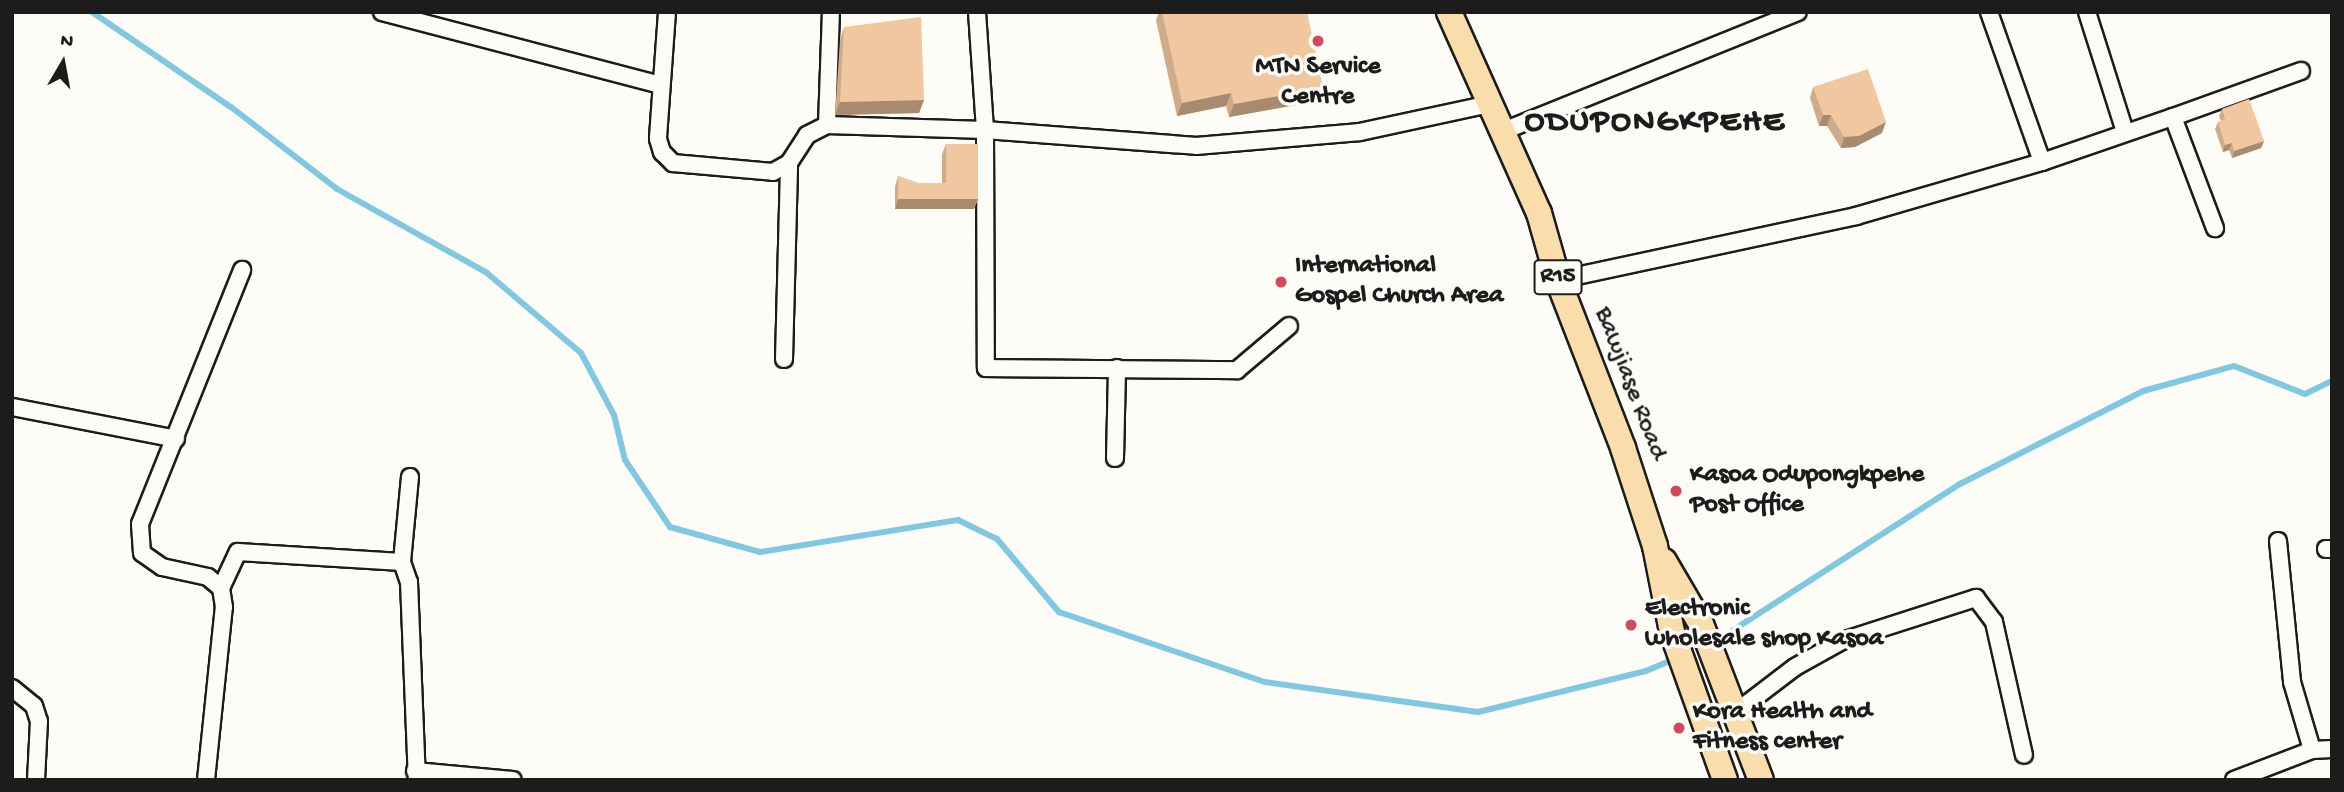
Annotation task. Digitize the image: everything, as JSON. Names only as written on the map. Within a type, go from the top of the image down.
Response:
[{"type":"main road","name":"Bawjiase Road","points":[[1449,12],[1539,214],[1559,280],[1655,546],[1672,632],[1725,780]]},
{"type":"main road","name":"Bawjiase Road","points":[[1655,546],[1701,624],[1761,780]]},
{"type":"street","points":[[382,12],[661,85]]},
{"type":"street","points":[[667,12],[659,139],[662,152],[673,163],[774,172],[789,163],[807,135],[827,125],[985,131],[1196,146],[1360,132],[1490,104]]},
{"type":"street","points":[[827,125],[831,12]]},
{"type":"street","points":[[977,12],[985,131],[986,368],[1237,370],[1289,326]]},
{"type":"street","points":[[1501,132],[1798,12]]},
{"type":"street","points":[[1989,12],[2042,162]]},
{"type":"street","points":[[2087,12],[2126,132]]},
{"type":"street","points":[[1559,280],[1856,216],[2042,162],[2301,71]]},
{"type":"street","points":[[2173,117],[2215,228]]},
{"type":"street","points":[[784,359],[789,163]]},
{"type":"street","points":[[221,588],[208,577],[162,567],[142,553],[140,524],[242,270]]},
{"type":"street","points":[[1115,458],[1117,368]]},
{"type":"street","points":[[12,407],[176,439]]},
{"type":"street","points":[[410,477],[401,562],[410,582],[416,775],[513,780]]},
{"type":"street","points":[[2278,541],[2292,682],[2312,750]]},
{"type":"street","points":[[206,780],[224,607],[221,588],[237,552],[401,562]]},
{"type":"street","points":[[1736,712],[1795,667],[1842,641],[1976,598],[1994,622],[2024,755]]},
{"type":"street","points":[[12,688],[34,706],[38,721],[36,780]]},
{"type":"street","points":[[2234,780],[2312,750],[2332,749]]},
{"type":"building","points":[[1162,12],[1307,12],[1323,88],[1234,104],[1231,93],[1182,103]]},
{"type":"building","points":[[921,17],[924,100],[840,102],[844,27]]},
{"type":"building","points":[[1868,69],[1886,122],[1859,136],[1844,137],[1831,115],[1823,115],[1813,87]]},
{"type":"building","points":[[2249,99],[2264,141],[2234,151],[2232,143],[2225,145],[2218,122],[2225,119],[2222,109]]},
{"type":"building","points":[[946,144],[978,144],[978,199],[898,199],[898,176],[918,183],[946,183]]},
{"type":"waterway","points":[[92,12],[231,107],[337,189],[487,273],[581,353],[614,415],[625,460],[670,527],[760,552],[958,520],[997,539],[1059,612],[1265,682],[1478,712],[1646,671],[1677,658]]},
{"type":"waterway","points":[[1713,643],[1960,484],[2143,391],[2234,366],[2305,394],[2332,381]]},
{"type":"place","name":"MTN Service Centre","points":[[1318,41]]},
{"type":"place","name":"International Gospel Church Area","points":[[1281,282]]},
{"type":"place","name":"Kasoa Odupongkpehe Post Office","points":[[1676,491]]},
{"type":"place","name":"Electronic wholesale shop Kasoa","points":[[1631,625]]},
{"type":"place","name":"Kora Health and Fitness center","points":[[1679,728]]},
{"type":"district","name":"ODUPONGKPEHE","points":[[1655,124]]}]
